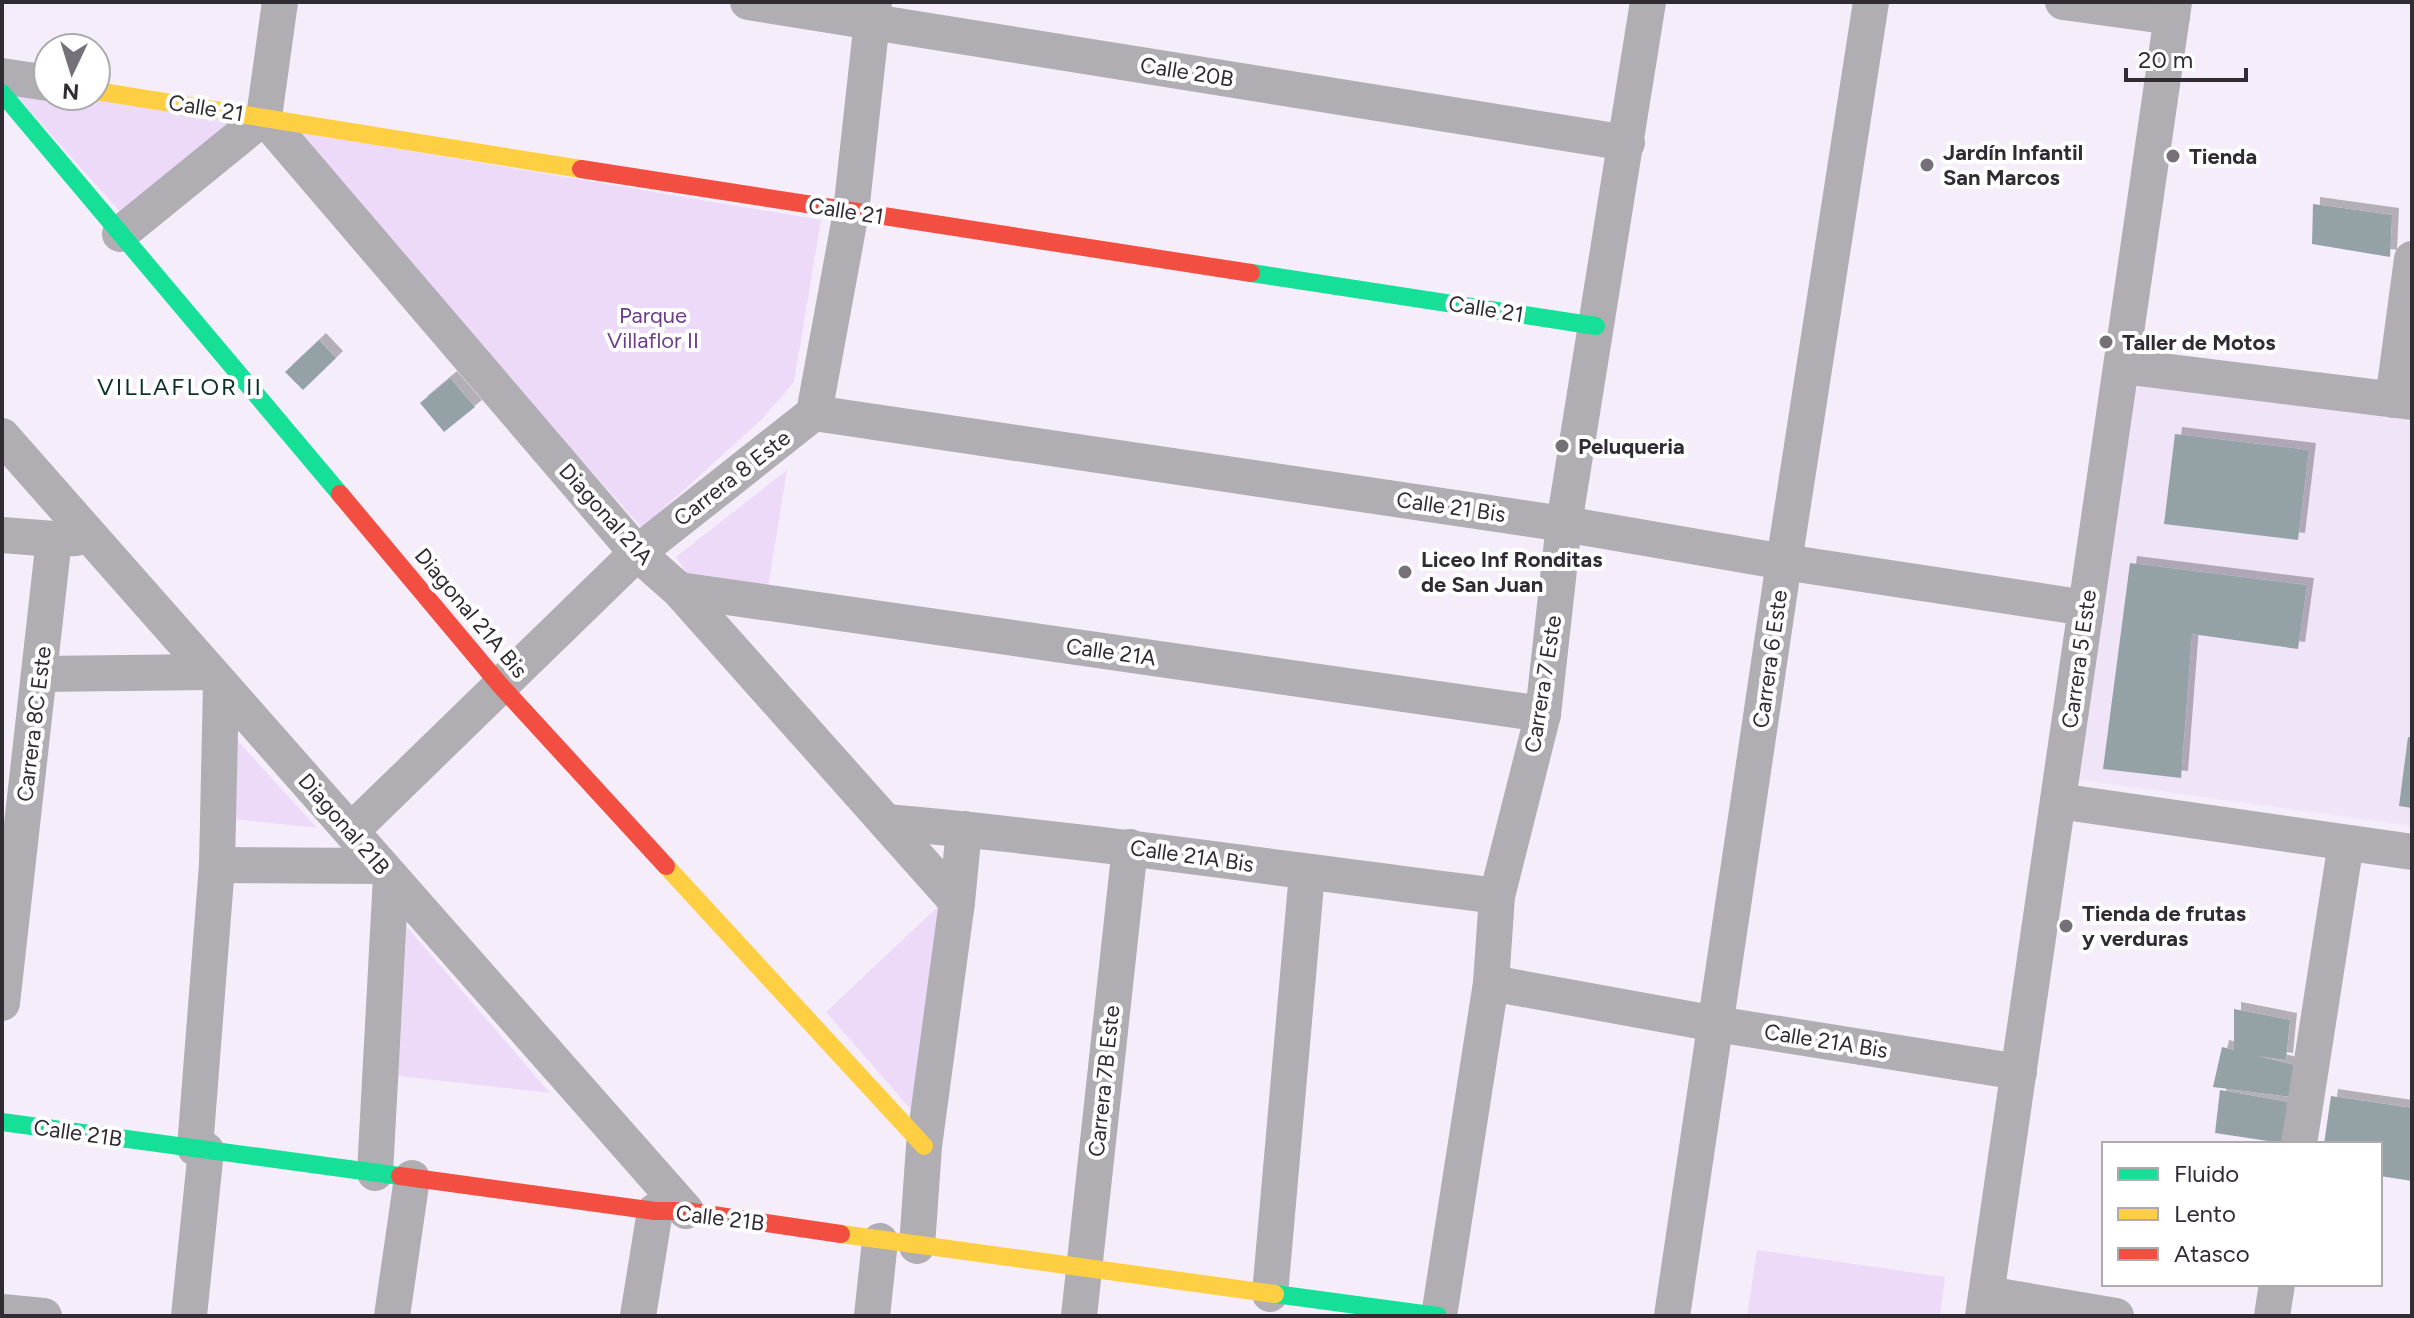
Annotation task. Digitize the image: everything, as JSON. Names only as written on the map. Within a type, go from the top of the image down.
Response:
[{"type":"street","points":[[120,234],[264,117],[280,2]]},
{"type":"street","name":"Calle 20B","points":[[748,2],[872,11],[1627,143]]},
{"type":"street","name":"Carrera 7 Este","points":[[1438,1316],[1491,983],[1497,896],[1543,714],[1564,524],[1648,2]]},
{"type":"street","name":"Carrera 6 Este","points":[[1672,1316],[1871,2]]},
{"type":"street","points":[[2063,2],[2173,10]]},
{"type":"street","name":"Carrera 5 Este","points":[[1985,1305],[2173,10]]},
{"type":"street","points":[[814,413],[851,212],[872,11]]},
{"type":"street","points":[[2,76],[32,81]]},
{"type":"street","name":"Diagonal 21A Bis","points":[[2,93],[500,685],[924,1146]]},
{"type":"street","name":"Calle 21","points":[[112,93],[851,212],[1596,326]]},
{"type":"street","name":"Diagonal 21A","points":[[264,117],[637,553],[679,590],[957,902]]},
{"type":"street","points":[[2122,366],[2402,401],[2412,259]]},
{"type":"street","name":"Calle 21 Bis","points":[[814,413],[1564,524],[1784,562],[2086,608]]},
{"type":"street","name":"Carrera 8 Este","points":[[351,831],[637,553],[814,413]]},
{"type":"street","name":"Diagonal 21B","points":[[2,436],[386,871],[670,1211]]},
{"type":"street","points":[[2,535],[54,539],[91,537]]},
{"type":"street","name":"Carrera 8C Este","points":[[2,1003],[54,539]]},
{"type":"street","name":"Calle 21A","points":[[679,590],[1543,714]]},
{"type":"street","points":[[40,674],[216,678],[217,865],[189,1316]]},
{"type":"street","points":[[2058,801],[2412,852]]},
{"type":"street","name":"Calle 21A Bis","points":[[886,822],[1130,847],[1497,896]]},
{"type":"street","points":[[917,1246],[924,1146],[964,829]]},
{"type":"street","points":[[2299,1142],[2346,843]]},
{"type":"street","name":"Carrera 7B Este","points":[[1079,1316],[1130,847]]},
{"type":"street","points":[[217,865],[386,871],[375,1173]]},
{"type":"street","points":[[1276,1302],[1307,873]]},
{"type":"street","name":"Calle 21A Bis","points":[[1491,983],[1716,1024],[2019,1072]]},
{"type":"street","name":"Calle 21B","points":[[2,1122],[1084,1269],[1276,1302],[1438,1316]]},
{"type":"street","points":[[392,1316],[412,1178]]},
{"type":"street","points":[[638,1316],[670,1211]]},
{"type":"street","points":[[872,1316],[880,1241]]},
{"type":"street","points":[[2272,1316],[2277,1286]]},
{"type":"street","points":[[1985,1305],[2116,1316]]},
{"type":"street","points":[[2,1312],[44,1316]]},
{"type":"shaded area","points":[[2133,381],[2412,420],[2412,826],[2080,780]]},
{"type":"green space","points":[[2,80],[32,90],[32,112],[112,112],[112,99],[234,120],[123,215]]},
{"type":"green space","name":"Parque Villaflor II","points":[[286,130],[821,220],[794,382],[762,419],[642,528]]},
{"type":"green space","points":[[787,470],[767,594],[692,581],[676,557]]},
{"type":"green space","points":[[237,740],[317,828],[232,819]]},
{"type":"green space","points":[[945,900],[920,1120],[826,1012]]},
{"type":"green space","points":[[407,927],[550,1093],[398,1076]]},
{"type":"green space","points":[[1757,1250],[1945,1277],[1940,1316],[1747,1316]]},
{"type":"building","points":[[2313,204],[2392,215],[2390,257],[2312,244]]},
{"type":"building","points":[[319,340],[336,358],[303,390],[285,372]]},
{"type":"building","points":[[450,378],[475,407],[444,432],[420,403]]},
{"type":"building","points":[[2175,434],[2309,450],[2298,540],[2164,524]]},
{"type":"building","points":[[2130,563],[2307,585],[2298,649],[2192,634],[2181,778],[2103,769]]},
{"type":"building","points":[[2408,737],[2412,738],[2412,808],[2399,806]]},
{"type":"building","points":[[2234,1009],[2290,1020],[2286,1060],[2258,1056],[2298,1066],[2293,1097],[2213,1087],[2222,1047],[2234,1050]]},
{"type":"building","points":[[2220,1090],[2299,1104],[2289,1142],[2215,1133]]},
{"type":"building","points":[[2331,1096],[2412,1108],[2412,1181],[2382,1176],[2382,1142],[2324,1142]]},
{"type":"traffic: fast","points":[[2,93],[340,494]]},
{"type":"traffic: fast","points":[[1251,273],[1596,326]]},
{"type":"traffic: fast","points":[[2,1122],[400,1176]]},
{"type":"traffic: fast","points":[[1275,1294],[1438,1316]]},
{"type":"traffic: slow","points":[[112,94],[581,169]]},
{"type":"traffic: slow","points":[[666,866],[924,1146]]},
{"type":"traffic: slow","points":[[841,1234],[1275,1294]]},
{"type":"traffic: jam","points":[[581,169],[1251,273]]},
{"type":"traffic: jam","points":[[340,494],[500,685],[666,866]]},
{"type":"traffic: jam","points":[[400,1176],[655,1211],[686,1211],[841,1234]]},
{"type":"place","name":"Tienda","points":[[2173,156]]},
{"type":"place","name":"Jardín Infantil San Marcos","points":[[1927,165]]},
{"type":"place","name":"Taller de Motos","points":[[2106,342]]},
{"type":"place","name":"Peluqueria","points":[[1562,446]]},
{"type":"place","name":"Liceo Inf Ronditas de San Juan","points":[[1405,572]]},
{"type":"place","name":"Tienda de frutas y verduras","points":[[2066,926]]},
{"type":"district","name":"VILLAFLOR II","points":[[180,386]]}]
